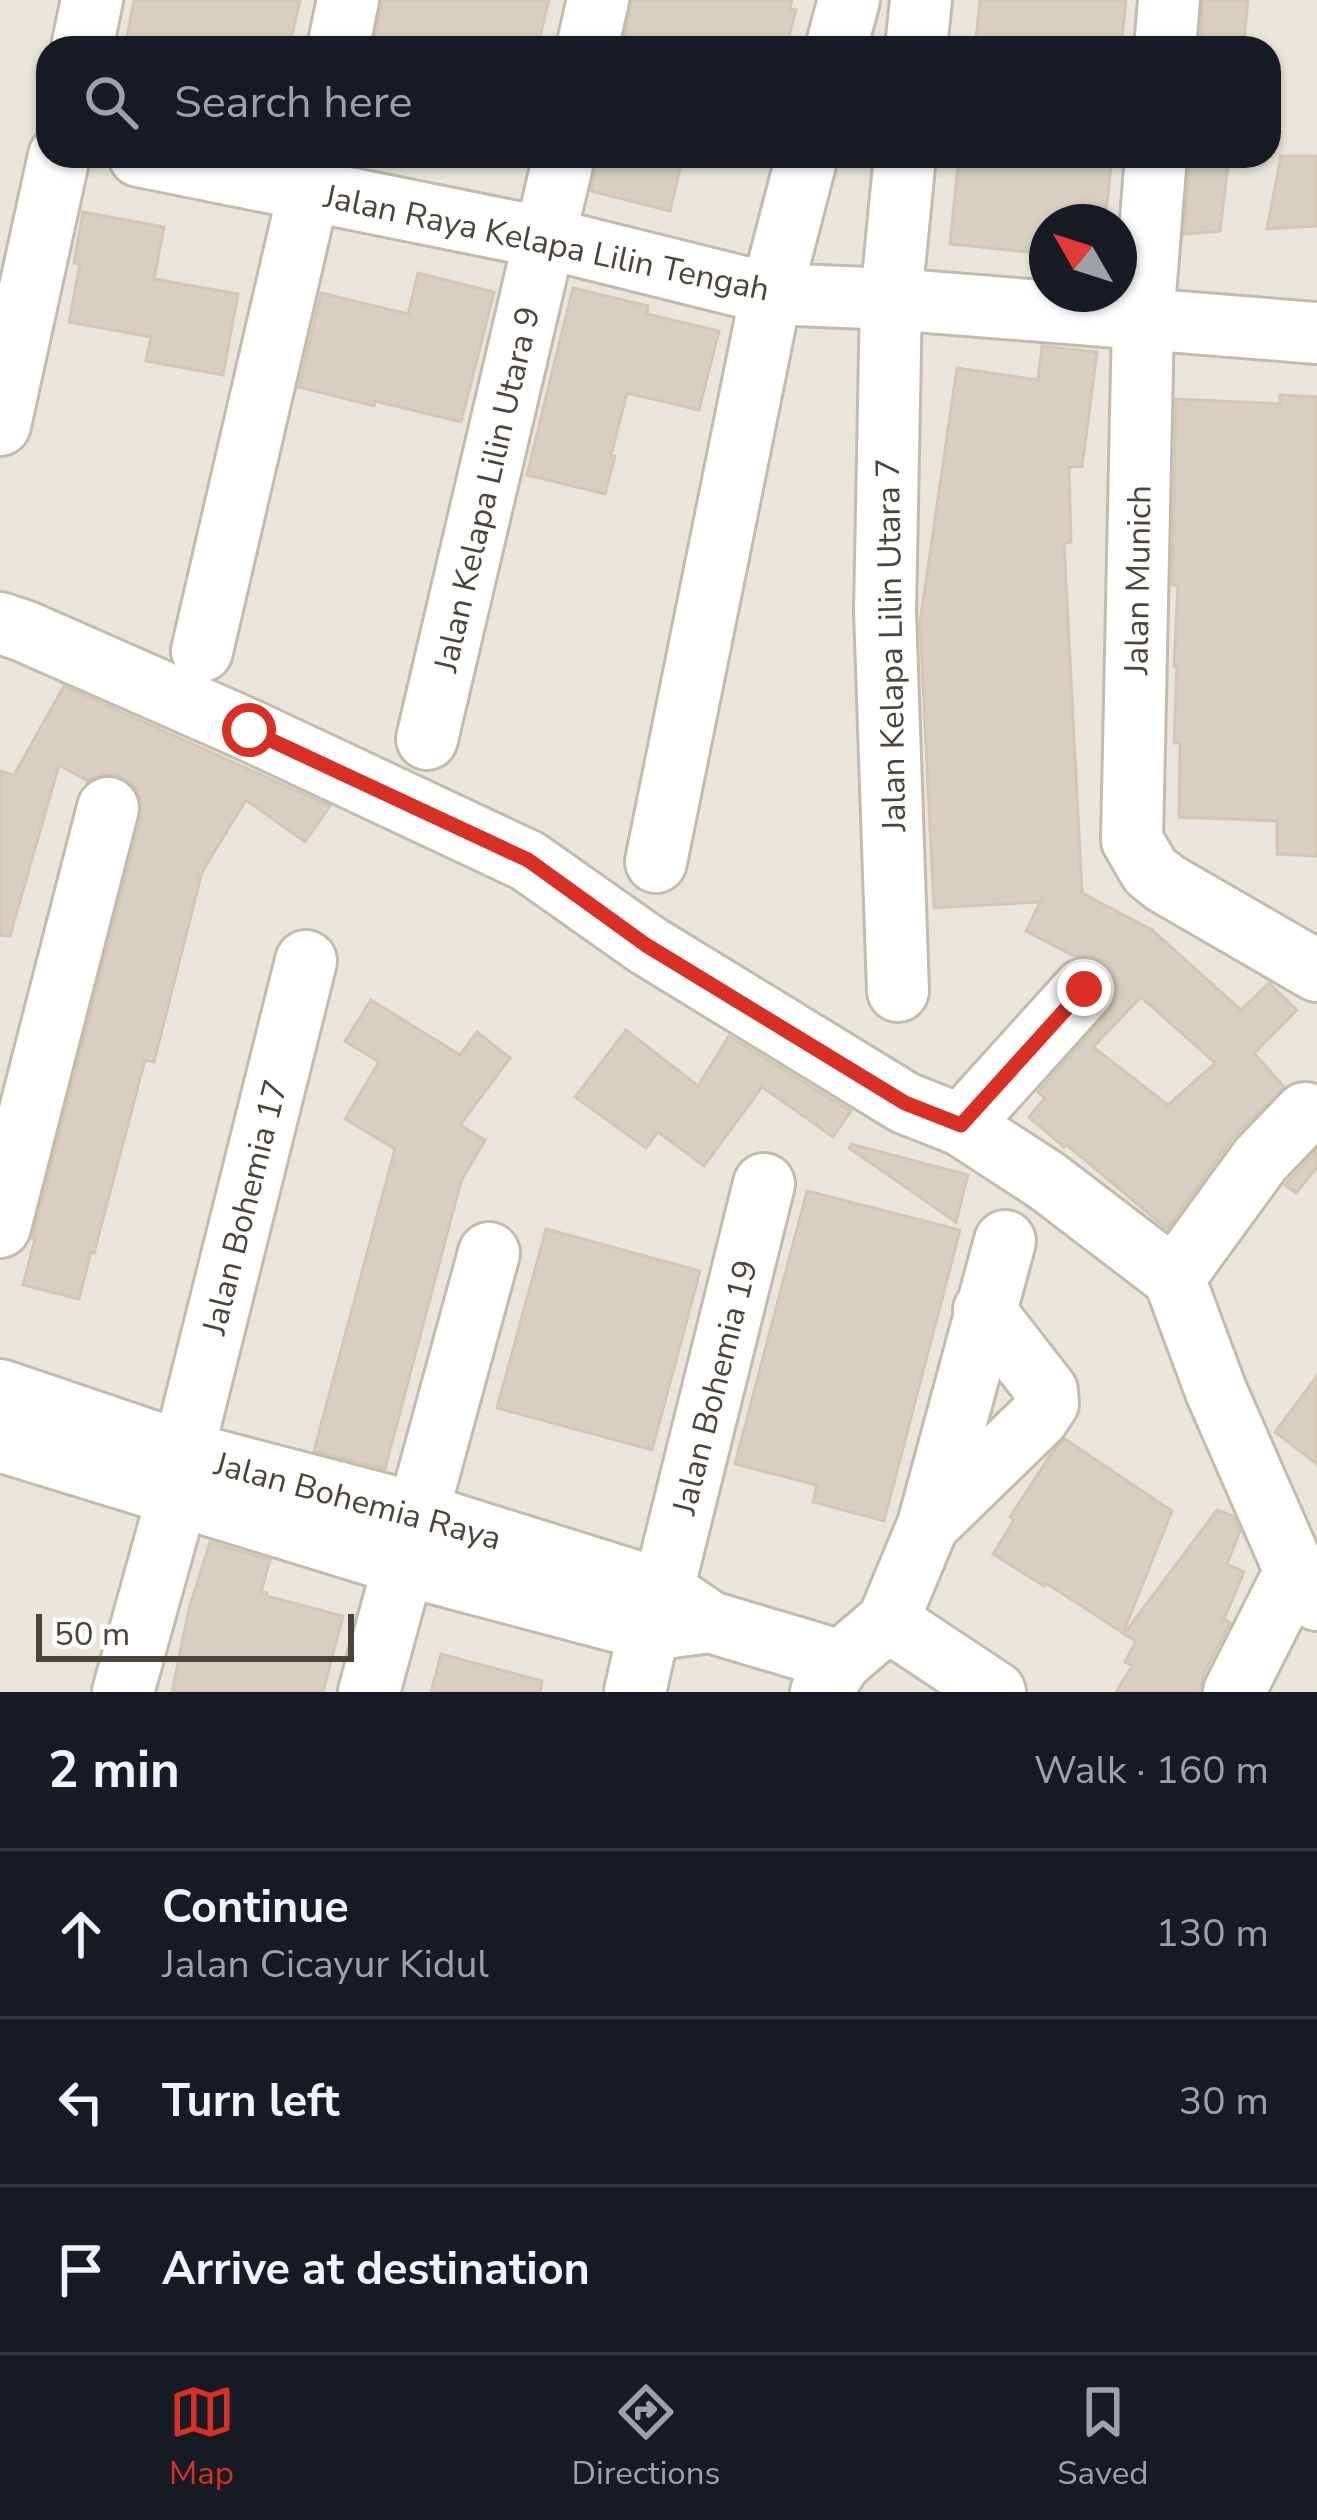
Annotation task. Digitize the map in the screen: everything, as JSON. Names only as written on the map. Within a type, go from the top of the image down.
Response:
[{"type":"street","points":[[84,36],[92,0]]},
{"type":"street","points":[[340,36],[348,0]]},
{"type":"street","points":[[590,36],[598,0]]},
{"type":"street","points":[[839,36],[849,0]]},
{"type":"street","points":[[917,36],[920,0]]},
{"type":"street","points":[[1166,36],[1169,0]]},
{"type":"street","points":[[0,425],[56,168]]},
{"type":"street","name":"Jalan Raya Kelapa Lilin Tengah","points":[[262,168],[313,173],[771,294],[1317,333]]},
{"type":"street","name":"Jalan Kelapa Lilin Utara 9","points":[[427,739],[561,168]]},
{"type":"street","points":[[656,862],[771,294],[804,168]]},
{"type":"street","name":"Jalan Kelapa Lilin Utara 7","points":[[898,991],[884,611],[891,299],[904,168]]},
{"type":"street","name":"Jalan Munich","points":[[1155,168],[1143,320],[1132,840],[1150,871],[1165,884],[1317,971]]},
{"type":"street","points":[[202,651],[313,173]]},
{"type":"street","points":[[0,623],[249,730],[528,860],[646,945],[905,1103],[961,1125],[1047,1181],[1174,1278],[1216,1390],[1306,1586],[1234,1692]]},
{"type":"street","points":[[0,1227],[108,808]]},
{"type":"street","name":"Jalan Bohemia 17","points":[[123,1692],[306,961]]},
{"type":"street","points":[[961,1125],[1084,989]]},
{"type":"street","points":[[1174,1278],[1260,1160],[1305,1113]]},
{"type":"street","name":"Jalan Bohemia 19","points":[[635,1692],[674,1614],[764,1184]]},
{"type":"street","points":[[831,1676],[888,1621],[928,1525],[1005,1241]]},
{"type":"street","points":[[369,1692],[489,1253]]},
{"type":"street","points":[[928,1525],[1048,1403],[1047,1391],[984,1310]]},
{"type":"street","name":"Jalan Bohemia Raya","points":[[0,1390],[180,1473]]},
{"type":"street","name":"Jalan Bohemia Raya","points":[[0,1441],[180,1473],[674,1614],[831,1676]]},
{"type":"street","points":[[888,1621],[995,1692]]},
{"type":"shaded area","points":[[0,0],[1317,0],[1317,1692],[0,1692]]},
{"type":"building","points":[[134,0],[300,0],[292,36],[127,36]]},
{"type":"building","points":[[382,0],[549,0],[540,36],[375,36]]},
{"type":"building","points":[[632,0],[792,0],[790,9],[796,10],[789,36],[624,36]]},
{"type":"building","points":[[980,0],[1126,0],[1122,36],[976,36]]},
{"type":"building","points":[[1203,0],[1248,0],[1244,36],[1201,36]]},
{"type":"building","points":[[1281,156],[1317,156],[1317,226],[1267,229]]},
{"type":"building","points":[[595,168],[680,168],[670,211],[591,191]]},
{"type":"building","points":[[958,168],[1111,168],[1107,204],[1029,204],[1029,252],[950,244]]},
{"type":"building","points":[[1189,168],[1228,168],[1220,231],[1184,234]]},
{"type":"building","points":[[83,212],[164,227],[154,279],[238,294],[223,375],[146,361],[151,337],[69,322]]},
{"type":"building","points":[[418,273],[494,292],[461,422],[299,387],[321,293],[408,314]]},
{"type":"building","points":[[573,288],[648,306],[647,314],[719,331],[699,410],[627,393],[605,494],[527,475]]},
{"type":"building","points":[[1042,346],[1097,352],[1082,466],[1069,467],[1071,542],[1064,543],[1082,893],[1152,930],[1241,1010],[1269,983],[1297,1010],[1254,1053],[1284,1087],[1232,1139],[1167,1229],[1029,1117],[1045,1098],[1038,1092],[1110,1011],[1118,995],[1117,980],[1108,964],[1092,956],[1074,956],[1026,931],[1040,902],[934,908],[920,622],[957,368],[1038,380]],"holes":[[[1141,997],[1215,1063],[1168,1105],[1093,1047]]]},
{"type":"building","points":[[1280,395],[1317,397],[1317,856],[1277,854],[1277,821],[1179,817],[1180,743],[1174,743],[1178,585],[1172,585],[1176,399],[1280,404]]},
{"type":"building","points":[[64,686],[330,806],[305,842],[246,800],[202,872],[154,1062],[145,1060],[79,1299],[23,1285],[141,817],[141,800],[133,784],[118,775],[88,781],[59,765],[10,936],[0,935],[0,771],[14,775]]},
{"type":"building","points":[[371,1000],[460,1055],[477,1032],[510,1058],[460,1125],[485,1140],[461,1181],[385,1469],[314,1451],[395,1149],[345,1119],[379,1062],[345,1041]]},
{"type":"building","points":[[626,1030],[698,1086],[729,1036],[851,1111],[833,1137],[762,1087],[704,1166],[658,1132],[646,1148],[575,1097]]},
{"type":"building","points":[[851,1144],[968,1175],[956,1222],[849,1148]]},
{"type":"building","points":[[1317,1150],[1317,1167],[1296,1193],[1285,1185]]},
{"type":"building","points":[[807,1191],[960,1230],[884,1521],[813,1502],[817,1485],[735,1464]]},
{"type":"building","points":[[546,1229],[700,1271],[652,1450],[497,1408]]},
{"type":"building","points":[[1317,1376],[1317,1464],[1275,1432]]},
{"type":"building","points":[[1065,1439],[1172,1511],[1123,1633],[993,1554],[1014,1520],[1010,1517]]},
{"type":"building","points":[[1217,1510],[1233,1516],[1240,1531],[1227,1564],[1244,1572],[1224,1619],[1230,1623],[1203,1676],[1200,1692],[1116,1692],[1132,1666],[1125,1662],[1136,1641],[1124,1634]]},
{"type":"building","points":[[210,1542],[270,1560],[261,1592],[266,1596],[343,1616],[323,1692],[172,1692],[189,1609]]},
{"type":"building","points":[[441,1654],[542,1681],[540,1692],[431,1692]]},
{"type":"route","points":[[249,730],[528,860],[646,945],[905,1103],[961,1125],[1084,989]]}]
